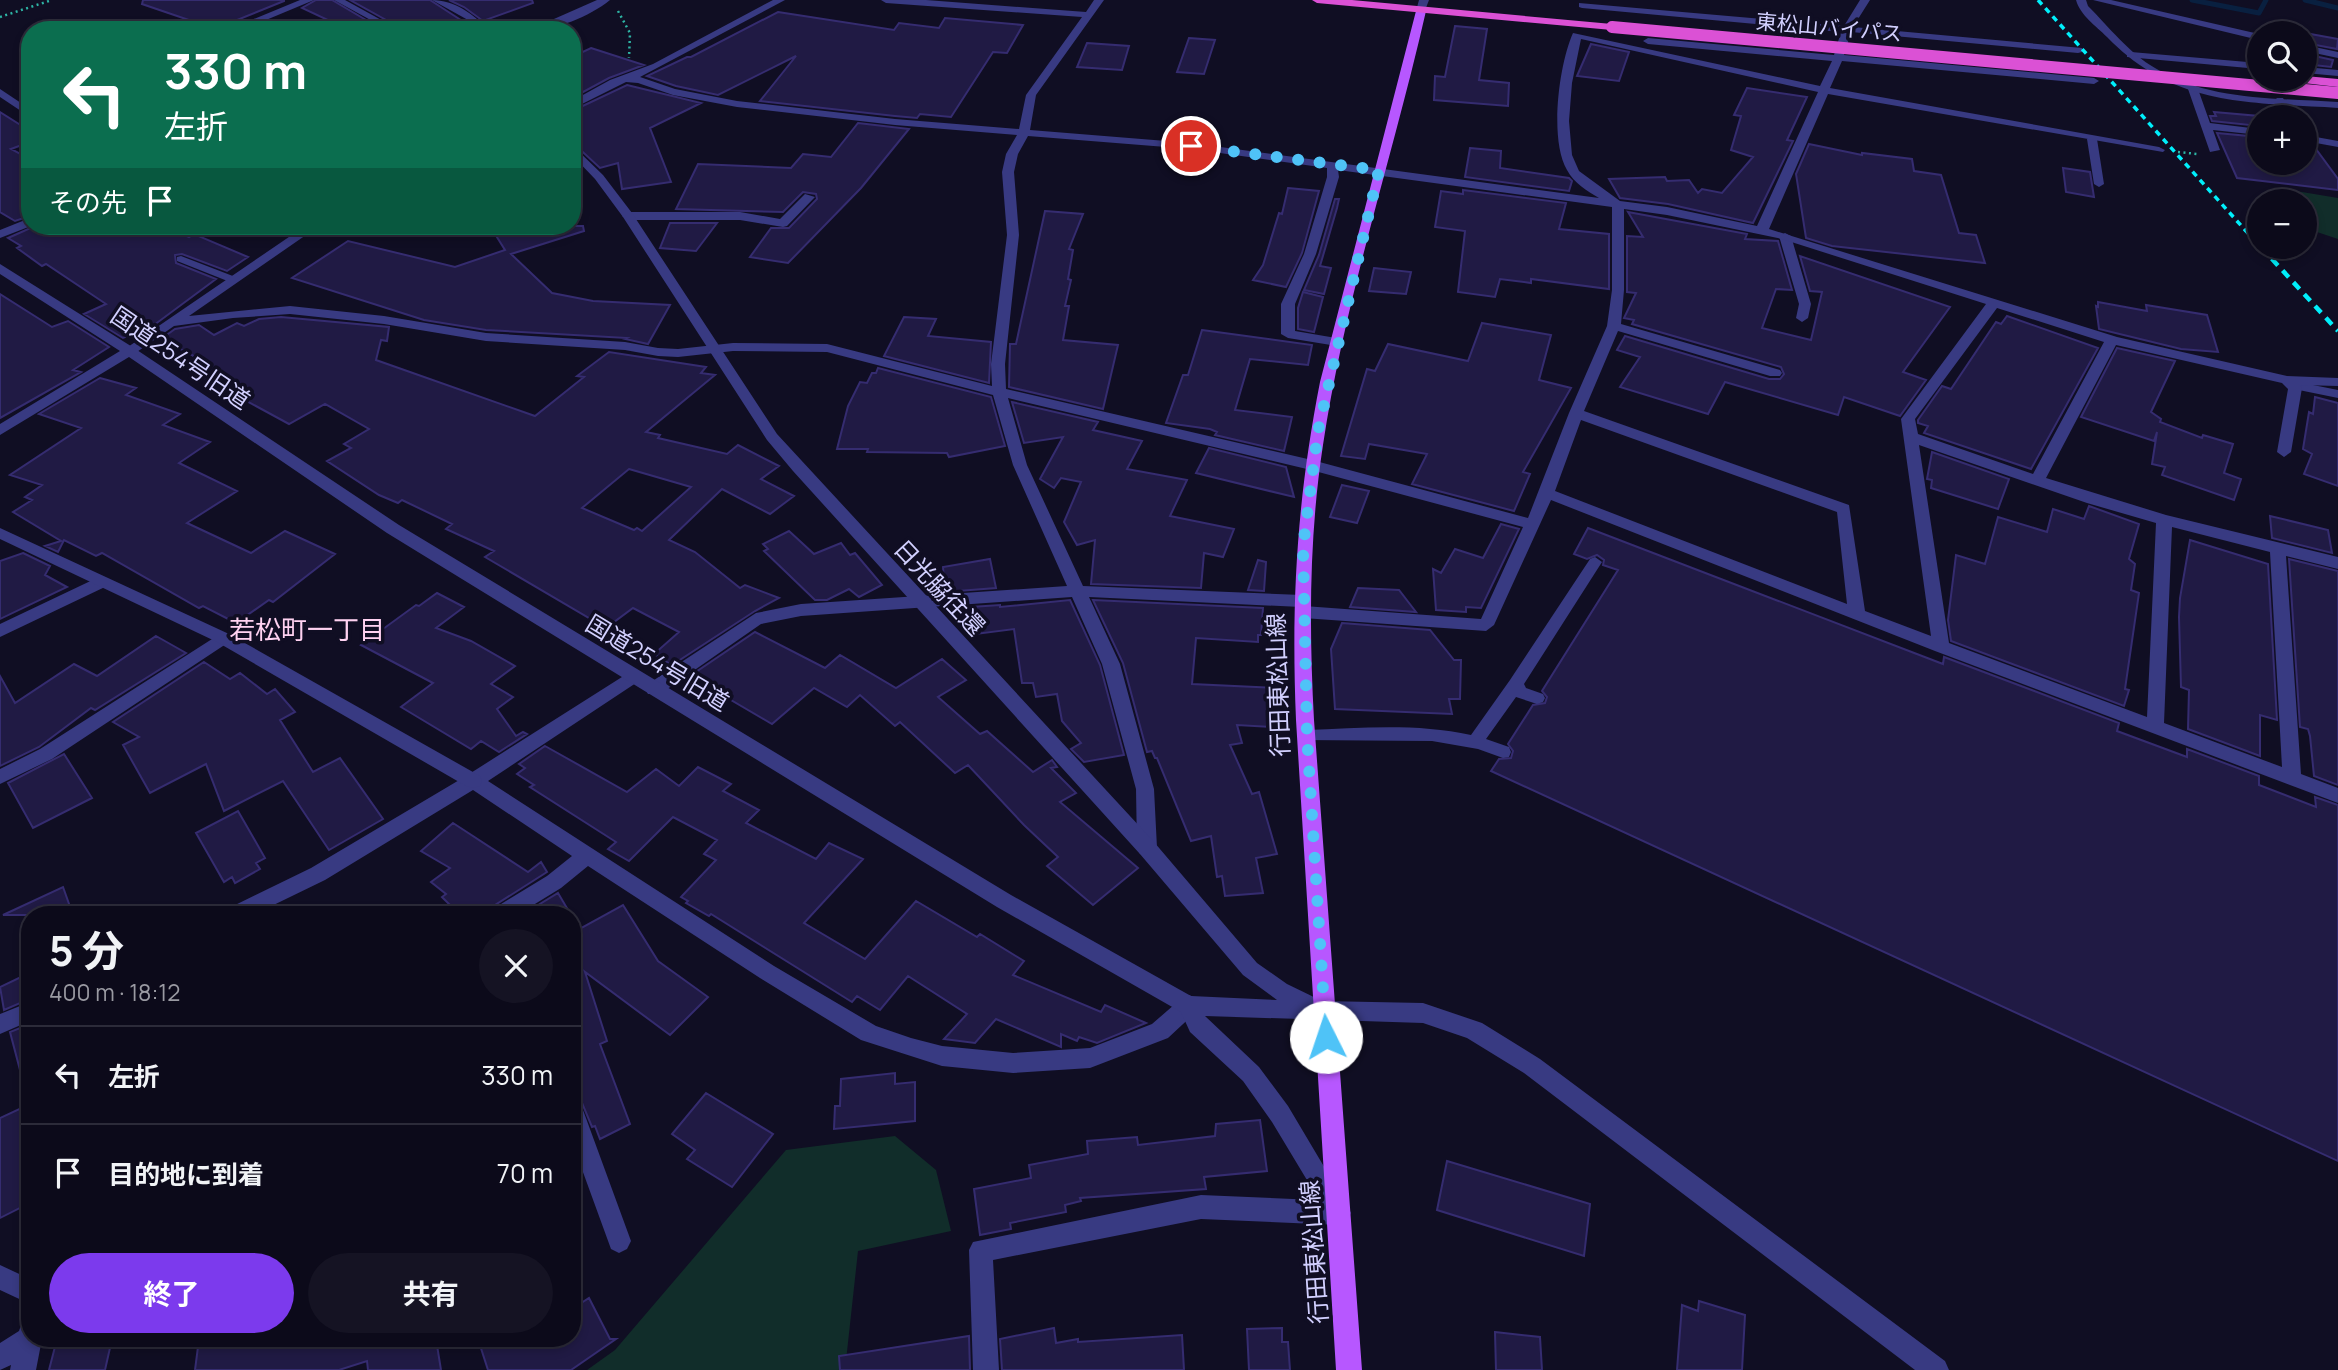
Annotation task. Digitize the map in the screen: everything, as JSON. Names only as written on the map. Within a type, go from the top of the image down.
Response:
[{"type":"highway","name":"東松山バイパス","points":[[1317,0],[1424,4],[1579,16],[1612,22],[2338,93]]},
{"type":"highway","name":"東松山バイパス","points":[[1612,22],[2247,75]]},
{"type":"highway","points":[[2317,81],[2338,83]]},
{"type":"main road","name":"行田東松山線","points":[[1349,1370],[1307,736],[1303,547],[1312,466],[1337,342],[1379,170],[1424,4]]},
{"type":"street","points":[[255,21],[309,0]]},
{"type":"street","points":[[437,0],[474,21]]},
{"type":"street","points":[[581,101],[614,82],[657,66],[780,0]]},
{"type":"street","points":[[887,0],[1090,15]]},
{"type":"street","points":[[1099,0],[1031,95],[1024,133],[1012,154],[1008,172],[1013,235],[998,364],[999,392],[1020,465],[1111,664],[1145,789],[1147,848]]},
{"type":"street","points":[[1762,230],[1838,58],[1847,29],[1865,0]]},
{"type":"street","points":[[2081,0],[2083,7],[2131,55],[2164,78],[2193,89],[2338,105]]},
{"type":"street","points":[[2099,0],[2247,34]]},
{"type":"street","points":[[561,21],[603,1]]},
{"type":"street","points":[[1579,16],[1847,29],[2078,50]]},
{"type":"street","points":[[1579,16],[1838,58],[2094,81]]},
{"type":"street","points":[[1579,16],[1824,90],[2159,150]]},
{"type":"street","points":[[1579,16],[1570,59],[1564,139],[1566,154],[1572,171],[1618,205]]},
{"type":"street","points":[[2317,51],[2338,55]]},
{"type":"street","points":[[2131,55],[2247,65]]},
{"type":"street","points":[[2317,72],[2338,74]]},
{"type":"street","points":[[628,78],[673,92],[737,104],[1024,133],[1191,146],[1618,205],[1762,230],[1852,256],[2112,340],[2290,382],[2338,382]]},
{"type":"street","points":[[2193,89],[2214,150]]},
{"type":"street","points":[[0,92],[21,107]]},
{"type":"street","points":[[2206,126],[2247,131]]},
{"type":"street","points":[[2317,140],[2338,144]]},
{"type":"street","name":"日光脇往還","points":[[581,158],[628,216],[772,437],[798,468],[1147,848],[1250,969],[1280,991],[1324,1012]]},
{"type":"street","points":[[1332,164],[1333,177],[1310,254],[1288,304],[1288,334],[1337,342]]},
{"type":"street","points":[[628,216],[740,216],[783,223],[809,197]]},
{"type":"street","points":[[654,689],[756,619],[801,610],[1078,591],[1303,606],[1486,625],[1546,493],[1576,413],[1614,326],[1618,290],[1618,205]]},
{"type":"street","points":[[0,234],[21,226]]},
{"type":"street","points":[[0,430],[129,351],[299,235]]},
{"type":"street","name":"国道254号旧道","points":[[0,268],[129,351],[393,529],[1004,901],[1189,1005],[1215,1009],[1423,1013],[1474,1030],[1531,1066],[1936,1370]]},
{"type":"street","points":[[1941,648],[1909,419],[1994,303]]},
{"type":"street","points":[[170,323],[233,314],[290,310],[384,320],[486,337],[625,346],[668,352],[827,348],[1312,466],[1532,524]]},
{"type":"street","points":[[1614,326],[1775,373]]},
{"type":"street","points":[[2037,480],[2112,340]]},
{"type":"street","points":[[2284,452],[2295,388],[2290,382]]},
{"type":"street","points":[[1576,413],[1844,509],[1857,614]]},
{"type":"street","points":[[1911,437],[2164,520],[2338,563]]},
{"type":"street","points":[[1546,493],[1941,648],[2338,796]]},
{"type":"street","points":[[2155,727],[2164,520]]},
{"type":"street","points":[[0,533],[223,638],[473,781],[767,972],[869,1033],[943,1056],[1013,1063],[1066,1061],[1090,1058],[1160,1031],[1189,1005],[1198,1026],[1251,1074],[1280,1114],[1339,1213]]},
{"type":"street","points":[[2278,548],[2292,779]]},
{"type":"street","points":[[0,631],[101,582]]},
{"type":"street","points":[[0,777],[46,754],[223,638]]},
{"type":"street","points":[[252,906],[318,874],[473,781],[633,676]]},
{"type":"street","points":[[516,906],[554,882],[587,855]]},
{"type":"street","points":[[0,1024],[21,1015]]},
{"type":"street","points":[[581,1135],[619,1241]]},
{"type":"street","points":[[986,1370],[981,1250],[1201,1208],[1339,1213]]},
{"type":"street","points":[[0,1277],[21,1288]]},
{"type":"street","points":[[0,1358],[21,1343]]},
{"type":"street","points":[[23,1370],[27,1347]]},
{"type":"lane","points":[[338,0],[378,21]]},
{"type":"lane","points":[[2280,100],[2282,105]]},
{"type":"lane","points":[[2092,139],[2099,184]]},
{"type":"lane","points":[[1784,236],[1805,304],[1802,318]]},
{"type":"lane","points":[[181,259],[234,280]]},
{"type":"lane","points":[[2290,382],[2338,394]]},
{"type":"lane","points":[[1476,740],[1516,684],[1595,562]]},
{"type":"lane","points":[[1516,684],[1520,692],[1537,698]]},
{"type":"lane","points":[[1307,736],[1420,734],[1476,740],[1503,752]]},
{"type":"path","points":[[0,16],[52,0]]},
{"type":"path","points":[[603,1],[621,13],[629,29],[631,39],[628,78]]},
{"type":"path","points":[[2159,150],[2194,154],[2214,150]]},
{"type":"green space","points":[[2317,194],[2338,198],[2338,239],[2317,232]]},
{"type":"green space","points":[[895,1136],[936,1170],[951,1231],[858,1251],[845,1370],[587,1370],[615,1350],[786,1150]]},
{"type":"building","points":[[143,0],[284,0],[235,21],[192,21],[142,4]]},
{"type":"building","points":[[316,0],[332,0],[368,21],[330,21],[302,8]]},
{"type":"building","points":[[350,0],[430,0],[462,21],[388,21]]},
{"type":"building","points":[[449,0],[532,0],[533,3],[483,21]]},
{"type":"building","points":[[778,12],[894,30],[899,23],[939,28],[945,18],[1023,25],[1007,53],[993,52],[951,117],[920,114],[917,118],[760,101],[796,56],[718,95],[676,86],[647,76],[691,57]]},
{"type":"building","points":[[1455,26],[1487,29],[1479,80],[1509,83],[1508,106],[1434,100],[1435,76],[1445,77]]},
{"type":"building","points":[[2317,35],[2338,39],[2337,49],[2317,45]]},
{"type":"building","points":[[1189,38],[1215,40],[1204,74],[1177,72]]},
{"type":"building","points":[[1087,43],[1129,46],[1122,70],[1077,67]]},
{"type":"building","points":[[1591,44],[1629,52],[1619,81],[1577,76]]},
{"type":"building","points":[[591,48],[644,65],[609,78],[581,93],[581,53]]},
{"type":"building","points":[[2317,57],[2333,60],[2331,67],[2317,65]]},
{"type":"building","points":[[627,85],[701,103],[650,128],[671,182],[622,189],[618,163],[600,168],[581,150],[581,107]]},
{"type":"building","points":[[1747,88],[1807,97],[1787,140],[1793,141],[1753,223],[1668,204],[1620,198],[1609,179],[1665,177],[1667,181],[1689,180],[1698,193],[1702,189],[1722,193],[1753,157],[1731,150],[1741,116],[1734,115]]},
{"type":"building","points":[[0,112],[21,125],[21,145],[11,149],[21,154],[21,219],[15,221],[0,212]]},
{"type":"building","points":[[2214,112],[2247,115],[2247,125],[2212,121],[2210,116],[2216,116]]},
{"type":"building","points":[[858,123],[909,129],[861,188],[788,263],[750,257],[771,228],[789,228],[817,199],[816,194],[803,192],[783,212],[676,209],[698,164],[791,168],[803,154],[831,157]]},
{"type":"building","points":[[2217,133],[2247,136],[2247,175],[2317,175],[2317,150],[2338,179],[2338,190],[2237,178]]},
{"type":"building","points":[[1809,144],[1862,155],[1912,159],[1914,171],[1941,175],[1959,233],[1976,235],[1985,263],[1832,246],[1806,238],[1796,174]]},
{"type":"building","points":[[1470,148],[1501,151],[1500,168],[1569,178],[1572,181],[1569,191],[1465,177]]},
{"type":"building","points":[[2063,168],[2090,172],[2094,197],[2066,192]]},
{"type":"building","points":[[1288,188],[1319,191],[1302,253],[1286,287],[1253,280],[1263,265],[1279,213],[1282,214]]},
{"type":"building","points":[[1463,190],[1566,203],[1559,229],[1609,234],[1609,289],[1531,279],[1531,283],[1500,279],[1495,297],[1458,292],[1465,231],[1435,227],[1441,191],[1463,194]]},
{"type":"building","points":[[1335,199],[1339,199],[1320,266],[1331,268],[1324,294],[1304,290],[1319,255]]},
{"type":"building","points":[[1045,211],[1083,214],[1069,249],[1073,250],[1068,279],[1071,280],[1065,306],[1069,306],[1063,340],[1118,345],[1103,409],[1009,387],[1010,344],[1016,344]]},
{"type":"building","points":[[1628,212],[1747,234],[1745,239],[1778,241],[1792,290],[1776,289],[1762,328],[1811,340],[1822,292],[1810,291],[1800,256],[1950,307],[1903,372],[1926,380],[1900,416],[1844,397],[1838,415],[1725,382],[1708,414],[1620,387],[1640,357],[1617,350],[1625,336],[1769,379],[1780,379],[1784,374],[1781,367],[1632,324],[1634,320],[1624,318],[1636,293],[1627,292],[1627,236],[1643,237]]},
{"type":"building","points":[[670,223],[717,223],[696,251],[660,248]]},
{"type":"building","points":[[21,232],[21,235],[196,235],[248,257],[227,271],[182,254],[175,255],[176,263],[216,279],[146,331],[123,338],[84,314],[106,304],[46,264],[42,266],[8,238]]},
{"type":"building","points":[[496,235],[571,235],[511,254],[552,293],[593,301],[670,305],[648,344],[625,339],[627,338],[486,330],[424,320],[292,278],[348,241],[455,267],[505,250]]},
{"type":"building","points":[[1374,268],[1411,272],[1406,294],[1369,291]]},
{"type":"building","points":[[1303,292],[1323,297],[1314,332],[1298,329],[1298,308]]},
{"type":"building","points":[[0,294],[52,327],[68,321],[109,347],[73,370],[81,372],[0,418]]},
{"type":"building","points":[[2098,302],[2147,311],[2146,305],[2207,315],[2218,352],[2181,349],[2099,329],[2096,306],[2098,307]]},
{"type":"building","points":[[2007,316],[2098,348],[2031,469],[1924,433],[1928,426],[1918,423],[1942,386],[1951,389],[1996,322],[2001,324]]},
{"type":"building","points":[[281,317],[389,327],[387,341],[381,340],[376,360],[535,416],[584,377],[577,376],[609,352],[706,367],[701,373],[715,375],[646,432],[660,435],[658,438],[727,454],[738,445],[779,466],[761,479],[794,496],[770,514],[722,489],[669,540],[695,552],[740,588],[745,585],[779,598],[672,665],[654,654],[679,632],[633,608],[606,628],[485,557],[494,551],[446,529],[452,524],[402,500],[398,503],[379,495],[327,461],[351,448],[344,444],[369,429],[325,404],[289,424],[195,373],[211,365],[161,339],[175,329],[199,325],[214,335],[237,323],[244,326],[259,319]],"holes":[[[629,469],[691,487],[642,531],[582,508]]]},
{"type":"building","points":[[904,317],[936,319],[928,336],[991,342],[989,383],[884,356]]},
{"type":"building","points":[[1482,323],[1551,335],[1539,380],[1571,388],[1523,472],[1530,474],[1514,511],[1412,484],[1427,454],[1369,444],[1365,459],[1341,456],[1367,369],[1375,371],[1388,344],[1468,361]]},
{"type":"building","points":[[1202,330],[1312,345],[1308,365],[1250,359],[1235,410],[1292,417],[1284,451],[1215,435],[1217,432],[1210,429],[1166,423],[1183,375],[1188,375]]},
{"type":"building","points":[[2117,348],[2175,361],[2151,412],[2161,419],[2160,422],[2202,438],[2203,435],[2233,444],[2224,473],[2241,479],[2234,500],[2162,475],[2165,467],[2152,464],[2157,432],[2154,441],[2081,417]]},
{"type":"building","points":[[878,368],[991,397],[1005,446],[949,457],[947,453],[837,449],[848,406],[860,382],[867,383]]},
{"type":"building","points":[[100,378],[136,388],[126,395],[180,414],[163,425],[210,442],[179,463],[237,491],[187,523],[251,553],[285,531],[335,554],[273,602],[269,600],[236,623],[203,606],[199,608],[102,553],[96,556],[64,540],[58,552],[45,546],[61,541],[13,512],[32,500],[25,497],[42,485],[10,475],[81,428],[39,414]]},
{"type":"building","points":[[2315,397],[2338,403],[2338,486],[2304,474],[2312,454],[2303,449],[2309,412],[2313,414]]},
{"type":"building","points":[[1012,402],[1098,422],[1093,430],[1142,441],[1127,469],[1187,480],[1170,516],[1234,529],[1223,557],[1204,553],[1201,588],[1091,584],[1095,540],[1077,545],[1064,522],[1081,482],[1061,478],[1054,488],[1040,479],[1063,437],[1024,443]]},
{"type":"building","points":[[1209,448],[1286,467],[1294,497],[1196,473]]},
{"type":"building","points":[[1932,452],[2009,479],[1998,509],[1931,488],[1932,480],[1927,479]]},
{"type":"building","points":[[1342,485],[1369,491],[1357,523],[1330,517]]},
{"type":"building","points":[[2089,506],[2139,524],[2129,559],[2135,564],[2131,590],[2139,593],[2125,689],[2129,690],[2124,706],[1951,641],[1948,620],[1956,555],[1985,564],[1998,517],[2047,532],[2053,509],[2084,519]]},
{"type":"building","points":[[2270,516],[2328,530],[2332,553],[2272,538]]},
{"type":"building","points":[[1501,524],[1519,529],[1481,608],[1466,607],[1466,612],[1436,610],[1433,569],[1441,573],[1455,549],[1483,558]]},
{"type":"building","points":[[1588,528],[1943,664],[1944,657],[2119,723],[2117,731],[2187,757],[2187,749],[2259,776],[2259,785],[2316,807],[2315,797],[2338,805],[2338,1161],[1491,771],[1499,759],[1511,758],[1513,751],[1508,744],[1533,705],[1545,703],[1547,697],[1542,691],[1618,570],[1603,565],[1604,560],[1597,555],[1587,559],[1574,554]]},
{"type":"building","points":[[789,531],[814,554],[841,543],[850,555],[855,553],[882,585],[859,597],[849,589],[827,600],[815,600],[764,551],[768,549],[763,544]]},
{"type":"building","points":[[2190,540],[2268,564],[2277,720],[2260,715],[2260,756],[2188,729],[2189,690],[2181,687],[2179,617]]},
{"type":"building","points":[[23,553],[50,566],[45,575],[67,587],[0,619],[0,561]]},
{"type":"building","points":[[990,559],[996,588],[945,592],[943,567]]},
{"type":"building","points":[[2289,559],[2338,571],[2338,785],[2314,776],[2308,729],[2300,727]]},
{"type":"building","points":[[1258,560],[1266,562],[1264,591],[1248,590]]},
{"type":"building","points":[[1358,588],[1399,590],[1416,612],[1350,607]]},
{"type":"building","points":[[437,593],[464,607],[436,628],[471,641],[515,666],[491,684],[513,697],[497,709],[516,736],[523,732],[527,734],[499,752],[481,741],[471,749],[401,707],[433,683],[361,645]]},
{"type":"building","points":[[1070,600],[1100,665],[1124,755],[1084,762],[1071,749],[1081,743],[1062,721],[1057,694],[1036,697],[1033,683],[1022,683],[1014,629],[976,634],[971,607]]},
{"type":"building","points":[[1093,600],[1263,608],[1258,642],[1196,638],[1192,684],[1275,688],[1273,727],[1237,725],[1242,743],[1230,745],[1252,794],[1259,792],[1277,854],[1256,858],[1263,893],[1225,896],[1222,876],[1217,877],[1211,836],[1191,841],[1157,758],[1152,751],[1147,752],[1123,663]]},
{"type":"building","points":[[1342,623],[1430,630],[1454,660],[1461,660],[1460,699],[1449,699],[1452,714],[1335,709],[1331,649]]},
{"type":"building","points":[[755,632],[825,668],[840,655],[896,688],[942,659],[966,680],[938,697],[980,734],[987,731],[1033,772],[1052,760],[1057,767],[1051,768],[1076,793],[1060,802],[1138,868],[1093,905],[1047,866],[1058,857],[968,765],[955,773],[900,722],[895,726],[860,695],[847,707],[814,688],[772,724],[690,676]]},
{"type":"building","points":[[156,636],[186,653],[95,710],[91,708],[39,747],[0,766],[0,676],[15,703],[74,664],[97,676]]},
{"type":"building","points":[[204,662],[230,679],[240,673],[267,694],[275,689],[295,712],[280,720],[313,772],[340,758],[383,819],[329,850],[283,781],[224,811],[206,764],[150,793],[123,745],[139,737],[113,722]]},
{"type":"building","points":[[545,746],[627,792],[656,769],[679,786],[698,767],[731,784],[723,791],[759,810],[746,823],[816,859],[829,843],[863,859],[804,923],[865,959],[916,901],[977,937],[980,934],[1024,961],[1013,975],[1101,1012],[1105,1005],[1146,1023],[1097,1043],[1079,1037],[1077,1041],[1061,1034],[1061,1047],[996,1019],[975,1043],[944,1039],[967,1014],[908,976],[880,1010],[857,996],[852,1002],[711,914],[709,916],[686,903],[688,901],[681,897],[716,860],[704,854],[717,840],[673,817],[629,861],[608,849],[616,842],[530,787],[534,785],[517,774],[525,768],[519,764]]},
{"type":"building","points":[[64,754],[92,798],[33,828],[8,783]]},
{"type":"building","points":[[238,811],[265,858],[256,863],[260,869],[235,883],[232,877],[224,882],[196,833]]},
{"type":"building","points":[[453,823],[528,872],[541,862],[547,872],[494,906],[451,906],[442,897],[446,894],[431,882],[450,868],[421,851]]},
{"type":"building","points":[[63,887],[70,906],[22,906]]},
{"type":"building","points":[[558,893],[566,906],[537,906]]},
{"type":"building","points":[[623,905],[658,961],[708,997],[670,1035],[585,972],[607,1041],[600,1044],[630,1124],[600,1139],[581,1101],[581,928]]},
{"type":"building","points":[[21,907],[21,915],[3,915]]},
{"type":"building","points":[[21,977],[21,1003],[4,1010],[0,987]]},
{"type":"building","points":[[21,1028],[20,1070],[10,1032]]},
{"type":"building","points":[[895,1073],[895,1084],[915,1082],[915,1121],[834,1129],[835,1106],[840,1106],[841,1079]]},
{"type":"building","points":[[706,1093],[773,1134],[732,1187],[687,1159],[695,1150],[672,1134]]},
{"type":"building","points":[[21,1108],[21,1208],[0,1218],[0,1118]]},
{"type":"building","points":[[1260,1120],[1267,1171],[1204,1177],[1206,1189],[1080,1198],[1081,1201],[1065,1205],[1066,1212],[1010,1223],[1011,1229],[980,1235],[974,1189],[1031,1178],[1029,1165],[1088,1154],[1087,1141],[1137,1137],[1138,1145],[1215,1136],[1216,1124]]},
{"type":"building","points":[[1447,1161],[1590,1204],[1584,1256],[1437,1210]]},
{"type":"building","points":[[589,1298],[610,1339],[616,1339],[571,1370],[488,1370],[481,1347],[581,1347],[581,1303]]},
{"type":"building","points":[[1699,1301],[1745,1315],[1742,1370],[1677,1370],[1682,1305],[1698,1311]]},
{"type":"building","points":[[1054,1328],[1056,1343],[1078,1339],[1078,1342],[1182,1335],[1184,1370],[1002,1370],[1000,1339]]},
{"type":"building","points":[[1282,1328],[1282,1342],[1288,1342],[1290,1370],[1249,1370],[1247,1329]]},
{"type":"building","points":[[1495,1332],[1540,1337],[1542,1370],[1496,1370]]},
{"type":"building","points":[[969,1336],[970,1370],[840,1370],[839,1356]]},
{"type":"building","points":[[55,1347],[110,1347],[105,1370],[49,1370]]},
{"type":"building","points":[[198,1347],[437,1347],[441,1370],[368,1370],[367,1361],[339,1370],[195,1370]]},
{"type":"waterway","points":[[2192,0],[2259,13],[2266,0]]},
{"type":"waterway","points":[[2305,0],[2338,8]]},
{"type":"railway","points":[[2038,0],[2246,231]]},
{"type":"railway","points":[[2272,259],[2338,331]]},
{"type":"district","name":"若松町一丁目","points":[[307,629]]},
{"type":"route","points":[[1191,146],[1379,170],[1318,431],[1303,547],[1302,601],[1307,736],[1326,1037]]}]
